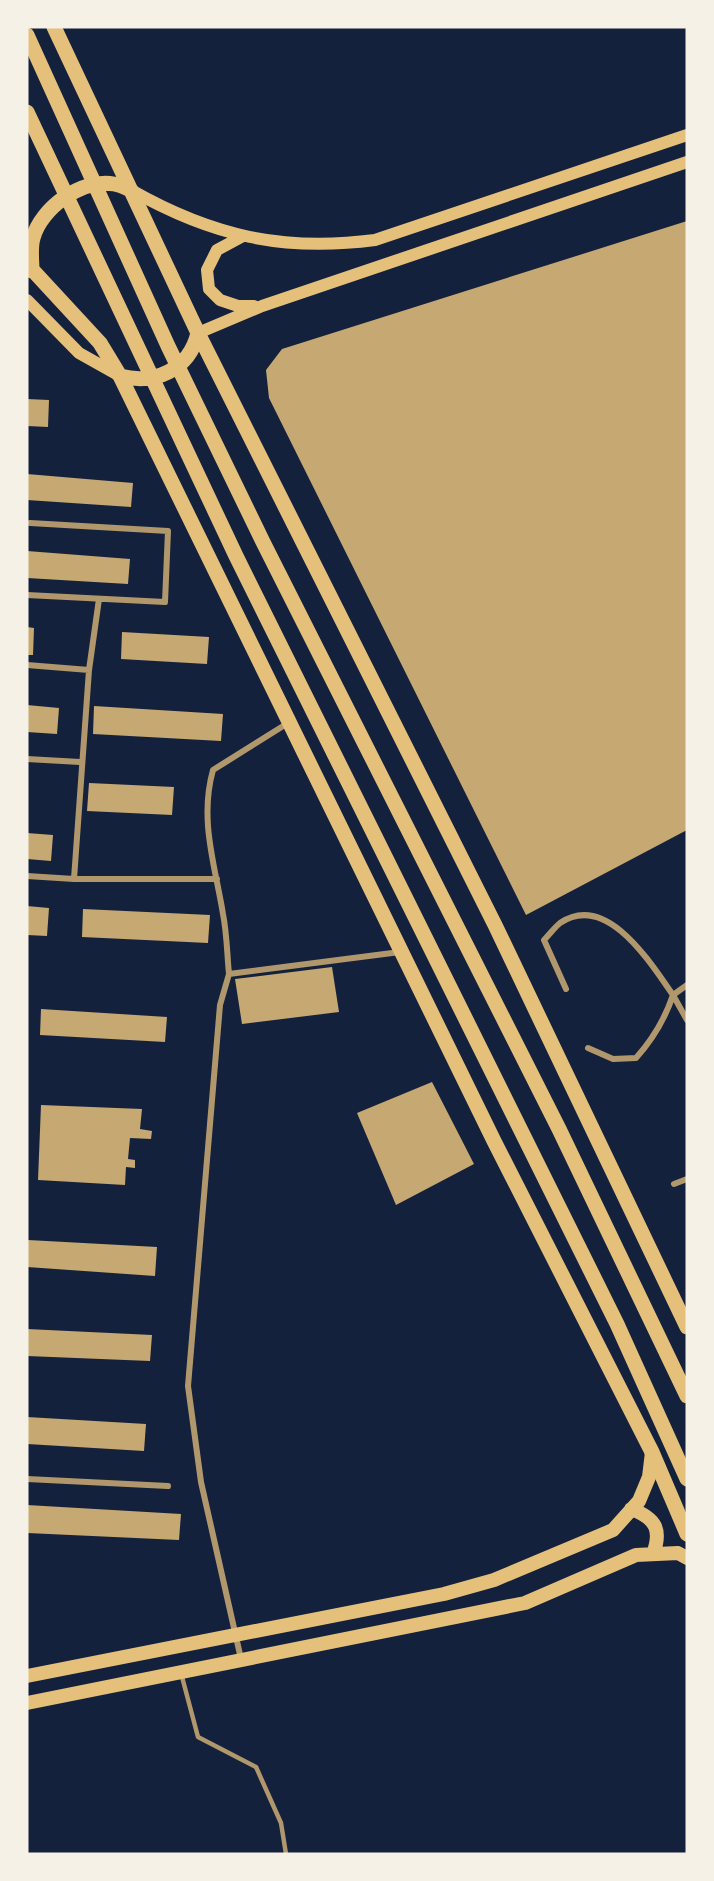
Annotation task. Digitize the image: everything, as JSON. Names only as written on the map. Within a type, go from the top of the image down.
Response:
[{"type":"highway","points":[[54,27],[198,333],[495,926],[687,1328]]},
{"type":"highway","points":[[27,35],[163,335],[258,532],[559,1129],[687,1396]]},
{"type":"highway","points":[[27,112],[156,389],[601,1293],[687,1479]]},
{"type":"highway","points":[[132,190],[112,183],[87,187],[58,202],[41,220],[33,239],[29,267],[100,343],[120,376],[400,952],[652,1452],[687,1534]]},
{"type":"highway","points":[[120,376],[146,380],[167,374],[186,360],[195,346],[198,333]]},
{"type":"main road","points":[[132,190],[166,209],[243,236],[302,246],[375,240],[687,135]]},
{"type":"main road","points":[[198,333],[262,306],[687,162]]},
{"type":"main road","points":[[243,236],[217,250],[207,270],[209,289],[220,300],[238,306],[262,306]]},
{"type":"main road","points":[[27,300],[80,353],[120,376]]},
{"type":"main road","points":[[27,1676],[444,1594],[494,1580],[613,1530],[639,1501],[649,1477],[652,1452]]},
{"type":"main road","points":[[632,1509],[646,1514],[656,1526],[658,1540],[653,1554]]},
{"type":"main road","points":[[27,1703],[525,1603],[636,1555],[678,1553],[687,1557]]},
{"type":"street","points":[[27,595],[165,602],[168,531],[30,523]]},
{"type":"street","points":[[74,879],[89,670],[99,599]]},
{"type":"street","points":[[27,665],[89,670]]},
{"type":"street","points":[[241,1661],[201,1482],[188,1386],[219,1017],[229,974],[224,918],[210,856],[206,795],[213,770],[288,723]]},
{"type":"street","points":[[27,759],[81,762]]},
{"type":"street","points":[[27,876],[74,879],[217,879]]},
{"type":"street","points":[[566,989],[544,940],[561,922],[586,915],[617,927],[637,944],[673,995],[687,1020]]},
{"type":"street","points":[[229,974],[400,952]]},
{"type":"street","points":[[588,1048],[613,1059],[636,1058],[656,1032],[673,995],[687,985]]},
{"type":"street","points":[[674,1184],[687,1179]]},
{"type":"street","points":[[27,1479],[168,1486]]},
{"type":"lane","points":[[181,1673],[198,1737],[256,1767],[281,1823],[286,1854]]},
{"type":"building","points":[[687,221],[687,830],[526,915],[269,398],[266,370],[282,349]]},
{"type":"building","points":[[27,399],[49,400],[48,427],[27,426]]},
{"type":"building","points":[[27,474],[133,483],[131,507],[27,500]]},
{"type":"building","points":[[27,551],[130,559],[128,584],[27,578]]},
{"type":"building","points":[[27,627],[34,628],[33,655],[27,655]]},
{"type":"building","points":[[122,632],[209,637],[207,664],[121,659]]},
{"type":"building","points":[[27,705],[59,708],[57,734],[27,732]]},
{"type":"building","points":[[94,706],[223,714],[221,741],[93,734]]},
{"type":"building","points":[[89,783],[174,787],[172,815],[87,811]]},
{"type":"building","points":[[27,833],[53,835],[51,861],[27,859]]},
{"type":"building","points":[[27,906],[49,908],[47,936],[27,935]]},
{"type":"building","points":[[83,909],[210,915],[208,943],[82,937]]},
{"type":"building","points":[[332,967],[339,1012],[242,1024],[235,979]]},
{"type":"building","points":[[41,1009],[167,1017],[165,1042],[40,1035]]},
{"type":"building","points":[[432,1082],[474,1164],[396,1205],[357,1113]]},
{"type":"building","points":[[41,1105],[142,1109],[140,1129],[152,1131],[151,1139],[130,1138],[128,1159],[135,1160],[135,1168],[126,1167],[125,1185],[38,1180]]},
{"type":"building","points":[[28,1240],[157,1247],[155,1276],[27,1267]]},
{"type":"building","points":[[27,1329],[152,1335],[150,1361],[27,1356]]},
{"type":"building","points":[[27,1417],[146,1424],[144,1451],[27,1444]]},
{"type":"building","points":[[27,1505],[181,1514],[179,1540],[27,1533]]}]
